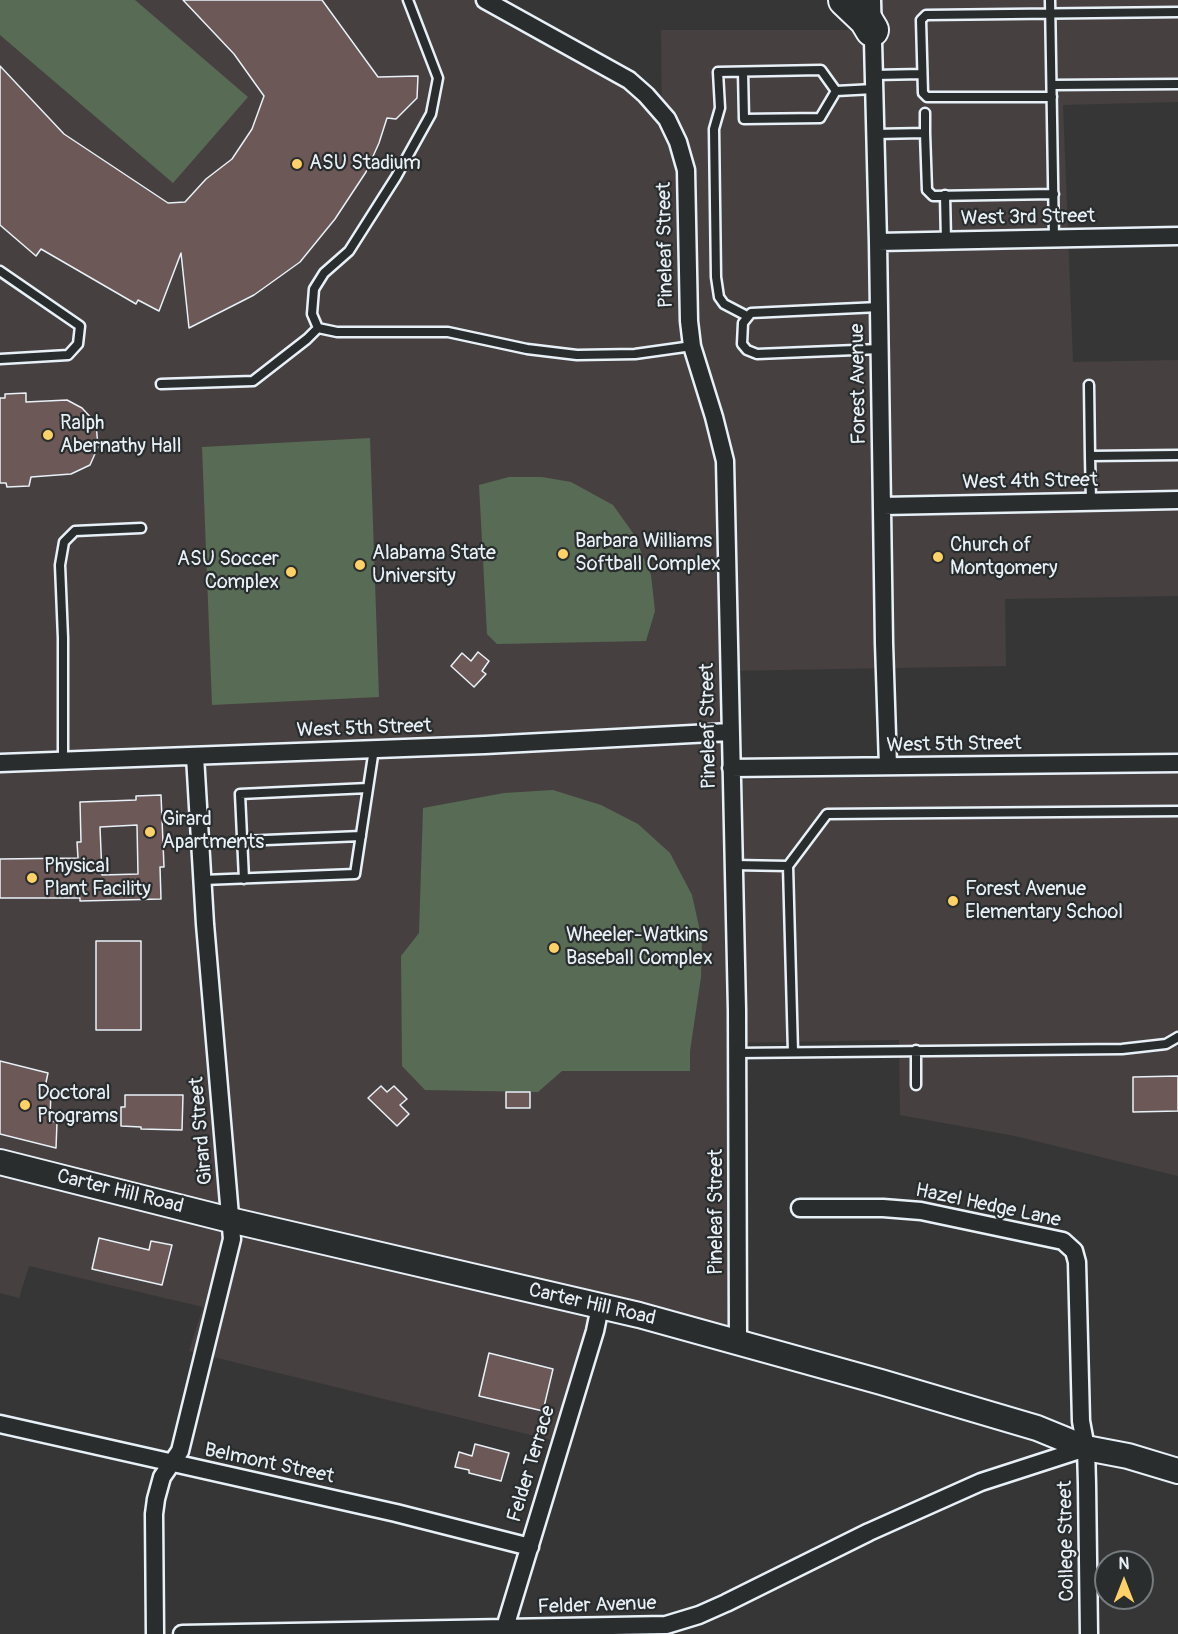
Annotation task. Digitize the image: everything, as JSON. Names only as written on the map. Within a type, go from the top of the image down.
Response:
[{"type":"highway","points":[[845,0],[866,20],[872,15]]},
{"type":"main road","name":"Carter Hill Road","points":[[0,1162],[230,1220],[600,1306],[738,1341],[1036,1428],[1086,1448],[1128,1456],[1178,1471]]},
{"type":"street","name":"Pineleaf Street","points":[[485,0],[630,80],[667,119],[678,142],[686,170],[689,321],[692,346],[725,461],[737,1053],[738,1341]]},
{"type":"street","name":"Forest Avenue","points":[[872,15],[888,766]]},
{"type":"street","name":"West 3rd Street","points":[[878,242],[1178,236]]},
{"type":"street","name":"West 4th Street","points":[[883,506],[1178,500]]},
{"type":"street","name":"West 5th Street","points":[[0,763],[374,749],[730,732]]},
{"type":"street","name":"Girard Street","points":[[155,1634],[154,1514],[162,1476],[180,1451],[232,1239],[195,756]]},
{"type":"street","name":"West 5th Street","points":[[731,768],[1178,763]]},
{"type":"street","name":"Hazel Hedge Lane","points":[[801,1208],[883,1208],[921,1211],[1068,1244],[1074,1251],[1077,1262],[1081,1421],[1086,1448]]},
{"type":"street","name":"Felder Terrace","points":[[504,1632],[595,1331],[600,1306]]},
{"type":"street","name":"Belmont Street","points":[[0,1424],[396,1513],[530,1546]]},
{"type":"street","name":"Felder Avenue","points":[[182,1634],[504,1632],[653,1627],[678,1622],[726,1603],[931,1503],[981,1482],[1086,1448]]},
{"type":"street","name":"College Street","points":[[1086,1448],[1089,1634]]},
{"type":"lane","points":[[318,328],[312,314],[314,289],[324,273],[349,251],[396,177],[432,114],[438,78],[408,0]]},
{"type":"lane","points":[[1050,0],[1054,238]]},
{"type":"lane","points":[[1052,97],[927,98],[923,93],[921,20],[926,15],[1178,12]]},
{"type":"lane","points":[[747,315],[724,304],[719,297],[716,277],[714,129],[720,108],[718,72],[821,70],[836,91]]},
{"type":"lane","points":[[743,72],[744,119],[820,118],[836,91],[922,74]]},
{"type":"lane","points":[[1052,85],[1178,84]]},
{"type":"lane","points":[[925,113],[927,190],[933,196],[1054,194]]},
{"type":"lane","points":[[875,134],[926,133]]},
{"type":"lane","points":[[945,195],[946,240]]},
{"type":"lane","points":[[0,271],[80,326],[78,344],[68,355],[0,359]]},
{"type":"lane","points":[[879,307],[751,313],[747,315],[743,323],[742,344],[747,350],[757,354],[880,349]]},
{"type":"lane","points":[[318,328],[337,332],[448,332],[527,349],[577,355],[635,354],[692,346]]},
{"type":"lane","points":[[161,384],[254,381],[318,328]]},
{"type":"lane","points":[[1089,385],[1091,501]]},
{"type":"lane","points":[[1090,456],[1178,455]]},
{"type":"lane","points":[[63,761],[63,638],[60,565],[64,542],[75,531],[141,528]]},
{"type":"lane","points":[[203,880],[355,874],[374,749]]},
{"type":"lane","points":[[244,879],[240,794],[368,788]]},
{"type":"lane","points":[[793,1052],[788,866],[827,814],[1178,811]]},
{"type":"lane","points":[[242,841],[361,836]]},
{"type":"lane","points":[[733,865],[788,866]]},
{"type":"lane","points":[[737,1053],[1122,1049],[1166,1044],[1178,1037]]},
{"type":"lane","points":[[916,1050],[916,1084]]},
{"type":"shaded area","name":"Alabama State University","points":[[0,0],[476,0],[626,83],[662,120],[661,30],[851,30],[849,0],[1178,0],[1178,102],[1063,105],[1073,362],[1178,360],[1178,596],[1005,599],[1006,666],[724,671],[726,780],[1178,772],[1178,1176],[1015,1136],[900,1115],[899,1040],[730,1043],[730,1328],[596,1297],[551,1440],[189,1351],[203,1307],[29,1266],[19,1298],[0,1293]]},
{"type":"green space","points":[[0,0],[135,0],[248,97],[173,183],[0,35]]},
{"type":"green space","name":"ASU Soccer Complex","points":[[370,438],[379,697],[212,705],[202,447]]},
{"type":"green space","name":"Barbara Williams Softball Complex","points":[[509,477],[542,477],[571,482],[613,505],[633,533],[651,575],[655,611],[646,641],[497,644],[487,634],[479,485]]},
{"type":"green space","name":"Wheeler-Watkins Baseball Complex","points":[[553,790],[601,805],[638,824],[670,853],[692,895],[702,940],[701,977],[690,1051],[690,1071],[562,1071],[538,1092],[425,1090],[402,1066],[401,956],[419,933],[423,808],[504,793]]},
{"type":"building","name":"ASU Stadium","points":[[183,0],[322,0],[378,77],[418,76],[417,98],[396,119],[387,118],[366,172],[335,219],[300,262],[254,295],[189,328],[181,253],[159,311],[138,300],[136,304],[41,249],[36,256],[0,225],[0,66],[64,134],[168,203],[185,202],[206,179],[232,159],[252,129],[264,96],[234,54]]},
{"type":"building","name":"Ralph Abernathy Hall","points":[[26,393],[26,402],[67,400],[82,408],[96,423],[98,447],[90,465],[71,474],[31,477],[29,486],[7,487],[6,483],[0,483],[0,398],[5,398],[5,394]]},
{"type":"building","points":[[478,652],[489,661],[482,671],[486,674],[474,687],[451,666],[462,653],[471,661]]},
{"type":"building","points":[[161,795],[164,867],[160,867],[161,899],[80,901],[80,898],[0,898],[0,859],[78,858],[77,842],[81,842],[80,802],[136,800],[136,796]],"holes":[[[137,825],[138,874],[102,875],[100,827]]]},
{"type":"building","points":[[96,941],[141,941],[141,1030],[96,1030]]},
{"type":"building","name":"Doctoral Programs","points":[[0,1061],[48,1073],[45,1087],[51,1089],[50,1121],[57,1122],[56,1148],[0,1134]]},
{"type":"building","points":[[1178,1076],[1178,1111],[1133,1112],[1133,1077]]},
{"type":"building","points":[[381,1086],[387,1092],[394,1086],[407,1099],[400,1105],[409,1114],[397,1126],[368,1098]]},
{"type":"building","points":[[506,1092],[530,1092],[530,1108],[506,1108]]},
{"type":"building","points":[[125,1095],[183,1095],[182,1130],[121,1126],[121,1107],[125,1107]]},
{"type":"building","points":[[99,1238],[149,1250],[151,1241],[172,1245],[162,1285],[92,1269]]},
{"type":"building","points":[[489,1353],[553,1369],[543,1411],[479,1396]]},
{"type":"building","points":[[475,1444],[509,1453],[501,1481],[455,1467],[459,1452],[472,1456]]},
{"type":"place","name":"ASU Stadium","points":[[297,164]]},
{"type":"place","name":"Ralph Abernathy Hall","points":[[48,435]]},
{"type":"place","name":"Barbara Williams Softball Complex","points":[[563,554]]},
{"type":"place","name":"Church of Montgomery","points":[[938,557]]},
{"type":"place","name":"Alabama State University","points":[[360,565]]},
{"type":"place","name":"ASU Soccer Complex","points":[[291,572]]},
{"type":"place","name":"Girard Apartments","points":[[150,832]]},
{"type":"place","name":"Physical Plant Facility","points":[[32,878]]},
{"type":"place","name":"Forest Avenue Elementary School","points":[[953,901]]},
{"type":"place","name":"Wheeler-Watkins Baseball Complex","points":[[554,948]]},
{"type":"place","name":"Doctoral Programs","points":[[25,1105]]}]
